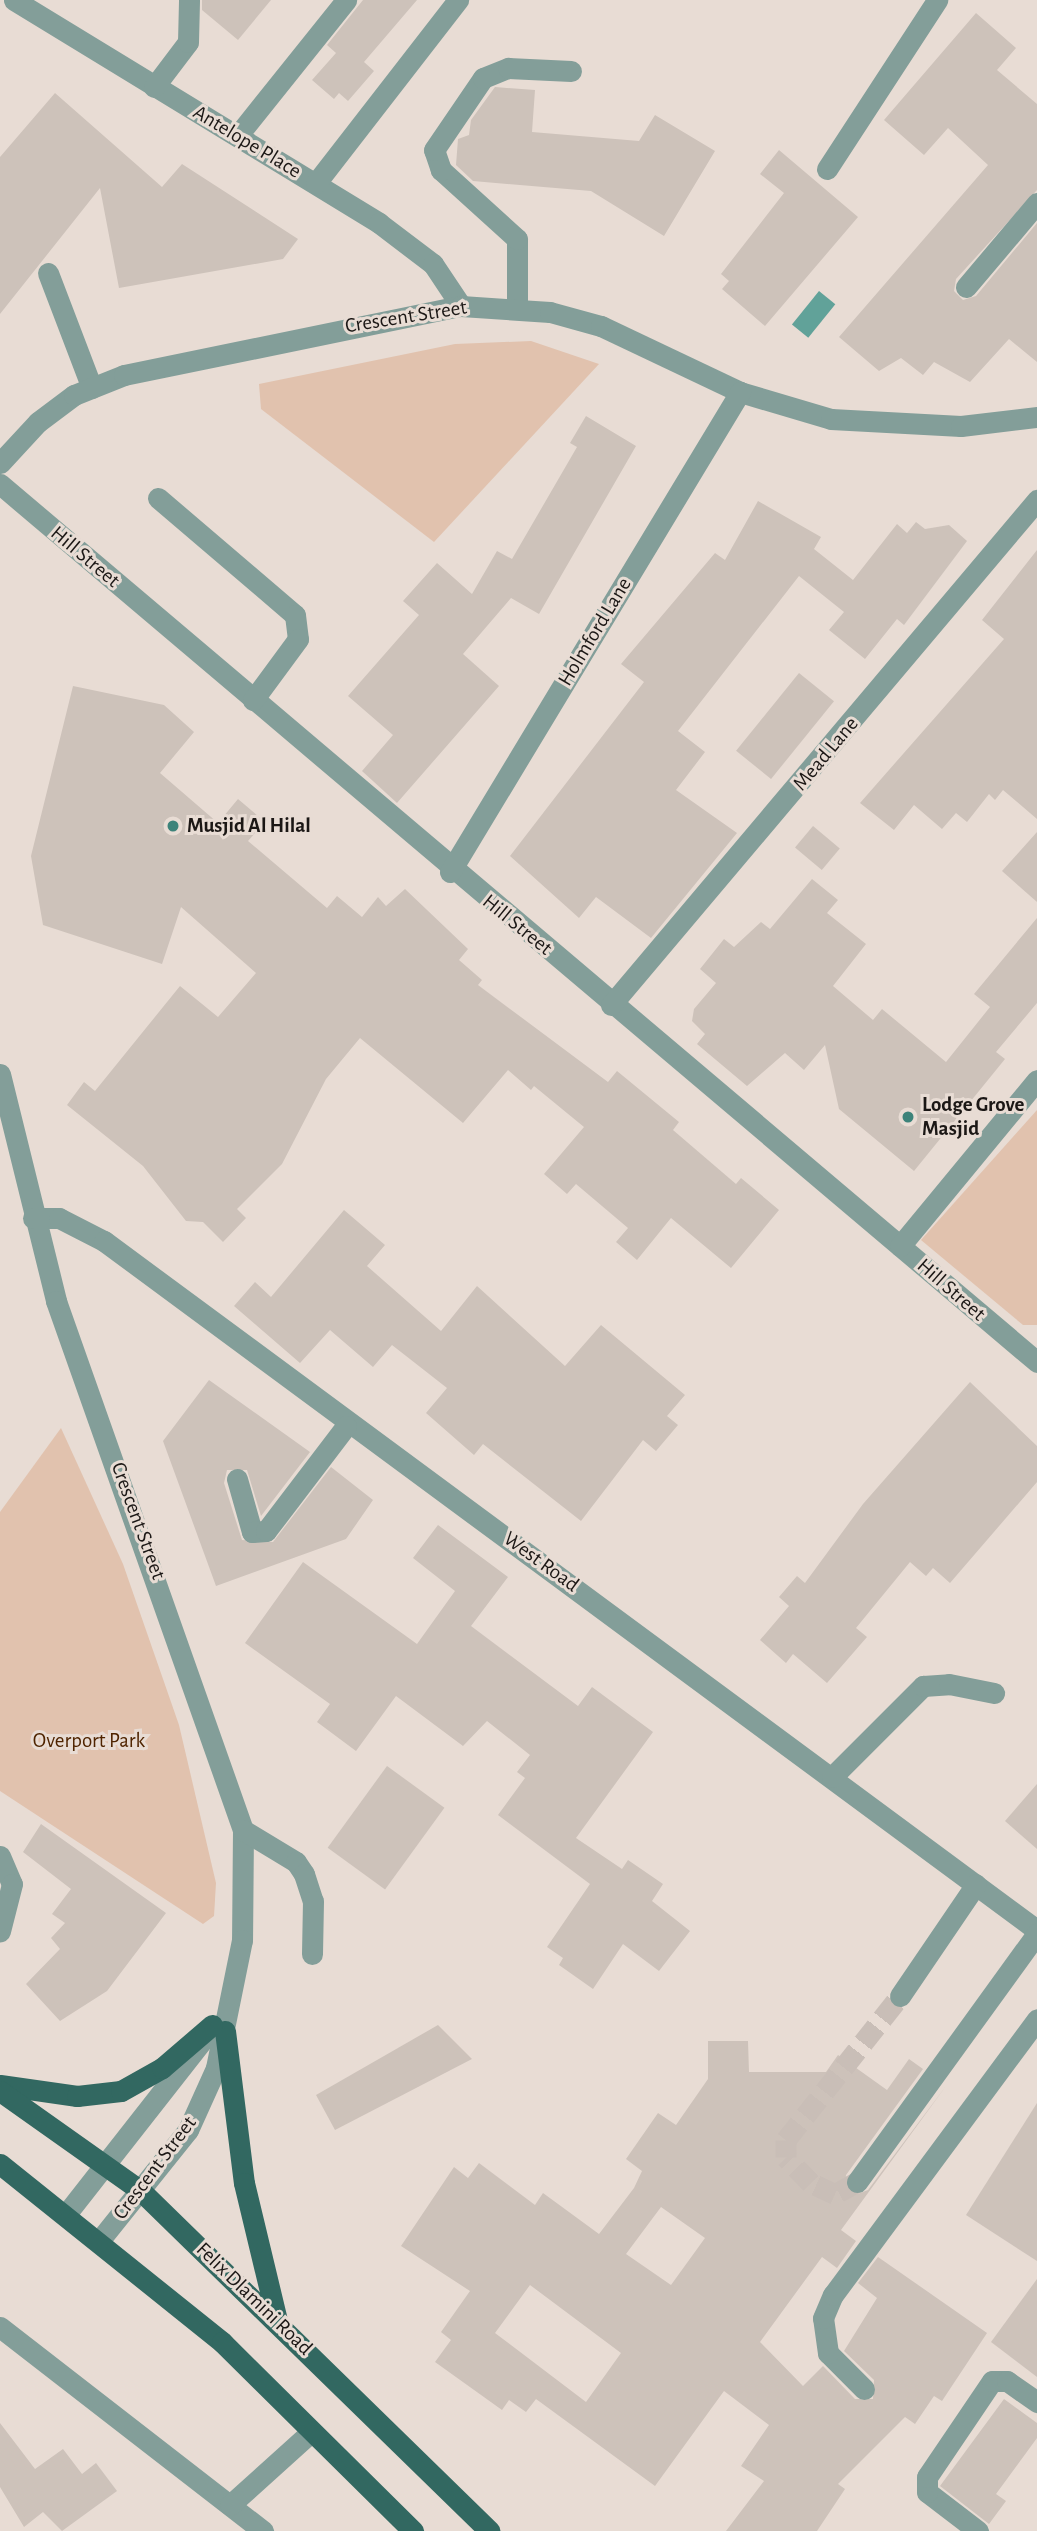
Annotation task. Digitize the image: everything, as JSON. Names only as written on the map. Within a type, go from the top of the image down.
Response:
[{"type":"main road","points":[[0,2085],[77,2096],[121,2091],[162,2068],[219,2028],[244,2183],[277,2320]]},
{"type":"main road","name":"Felix Dlamini Road","points":[[0,2091],[141,2191],[277,2320],[489,2531]]},
{"type":"main road","points":[[0,2164],[100,2239],[222,2342],[413,2531]]},
{"type":"street","name":"Antelope Place","points":[[14,0],[316,183],[433,264],[461,306]]},
{"type":"street","points":[[154,87],[188,42],[189,0]]},
{"type":"street","points":[[238,135],[346,0]]},
{"type":"street","points":[[316,183],[458,0]]},
{"type":"street","points":[[827,169],[937,0]]},
{"type":"street","points":[[517,309],[517,239],[441,170],[434,150],[483,78],[508,68],[571,72]]},
{"type":"street","points":[[966,287],[1037,203]]},
{"type":"street","points":[[48,273],[92,388]]},
{"type":"street","name":"Crescent Street","points":[[0,463],[37,422],[92,388],[230,348],[461,306],[517,309],[601,326],[740,392],[831,419],[961,426],[1037,417]]},
{"type":"street","name":"Holmford Lane","points":[[450,872],[740,392]]},
{"type":"street","name":"Hill Street","points":[[0,484],[450,872],[1037,1362]]},
{"type":"street","points":[[158,498],[295,615],[298,639],[253,700]]},
{"type":"street","name":"Mead Lane","points":[[611,1004],[1037,500]]},
{"type":"street","name":"Crescent Street","points":[[0,1074],[9,1154],[33,1218],[56,1301],[243,1830],[237,1973],[188,2130],[100,2239]]},
{"type":"street","points":[[900,1246],[1037,1080]]},
{"type":"street","name":"West Road","points":[[33,1218],[59,1218],[104,1241],[346,1426],[832,1777],[1037,1931]]},
{"type":"street","points":[[237,1479],[252,1532],[265,1531],[346,1426]]},
{"type":"street","points":[[832,1777],[923,1686],[949,1684],[994,1693]]},
{"type":"street","points":[[243,1830],[296,1862],[304,1874],[313,1902],[312,1954]]},
{"type":"street","points":[[0,1856],[12,1884],[0,1931]]},
{"type":"street","points":[[900,1996],[976,1884]]},
{"type":"street","points":[[857,2182],[1037,1931]]},
{"type":"street","points":[[864,2389],[828,2353],[823,2318],[828,2307],[1037,2019]]},
{"type":"street","name":"Crescent Street","points":[[68,2214],[104,2163],[219,2028]]},
{"type":"street","points":[[3,2334],[263,2531]]},
{"type":"street","points":[[978,2531],[927,2492],[927,2477],[992,2381],[1007,2381],[1037,2402]]},
{"type":"street","points":[[230,2505],[311,2432]]},
{"type":"green space","points":[[531,341],[599,364],[434,542],[261,409],[259,384],[455,344]]},
{"type":"green space","points":[[1037,1110],[1037,1325],[1023,1325],[921,1240]]},
{"type":"green space","name":"Overport Park","points":[[61,1428],[123,1564],[179,1725],[216,1883],[214,1916],[203,1924],[0,1791],[0,1512]]},
{"type":"water","points":[[819,291],[835,304],[808,338],[792,324]]},
{"type":"building","points":[[202,0],[271,0],[238,40],[202,10]]},
{"type":"building","points":[[363,0],[417,0],[364,62],[374,71],[348,101],[339,93],[334,99],[312,80],[336,53],[327,45]]},
{"type":"building","points":[[976,13],[1016,48],[997,70],[1037,104],[1037,190],[956,279],[954,291],[963,300],[976,296],[1037,223],[1037,362],[1009,339],[970,382],[934,362],[923,375],[901,358],[879,371],[839,337],[988,165],[948,128],[924,155],[884,120]]},
{"type":"building","points":[[495,87],[535,90],[532,132],[639,141],[655,115],[715,151],[664,236],[591,191],[473,181],[456,165],[458,139],[469,135],[471,120]]},
{"type":"building","points":[[55,93],[162,187],[182,164],[298,239],[283,259],[119,288],[100,188],[0,314],[0,157]]},
{"type":"building","points":[[779,150],[858,217],[765,326],[722,289],[729,281],[721,274],[784,193],[760,174]]},
{"type":"building","points":[[586,416],[636,446],[539,614],[511,598],[463,654],[499,686],[397,803],[362,771],[393,735],[348,696],[419,615],[403,601],[437,563],[472,594],[497,551],[512,559],[577,447],[570,443]]},
{"type":"building","points":[[758,501],[821,537],[814,549],[853,580],[897,524],[907,533],[916,522],[925,529],[949,525],[967,541],[904,625],[897,619],[865,659],[829,630],[844,612],[799,576],[678,731],[705,752],[676,790],[737,833],[651,938],[596,897],[579,918],[510,856],[644,682],[621,664],[715,553],[725,560]]},
{"type":"building","points":[[1037,550],[1037,819],[1003,790],[995,800],[989,794],[967,822],[956,813],[942,829],[914,805],[894,830],[860,803],[1004,639],[982,620]]},
{"type":"building","points":[[799,673],[834,701],[771,779],[736,751]]},
{"type":"building","points":[[73,686],[164,705],[194,732],[160,773],[218,823],[238,799],[265,822],[248,841],[327,908],[337,896],[362,917],[378,897],[386,906],[405,889],[468,949],[459,960],[482,980],[478,985],[608,1082],[617,1071],[679,1122],[673,1130],[736,1184],[741,1178],[779,1210],[731,1268],[671,1218],[637,1260],[616,1242],[628,1228],[576,1184],[567,1194],[544,1174],[584,1127],[534,1086],[531,1090],[508,1070],[463,1123],[360,1038],[326,1079],[282,1164],[237,1209],[246,1218],[223,1242],[203,1222],[186,1221],[143,1166],[67,1105],[84,1082],[95,1091],[180,986],[218,1017],[256,973],[181,907],[162,964],[43,925],[31,856]]},
{"type":"building","points":[[813,826],[840,848],[822,870],[795,847]]},
{"type":"building","points":[[1037,832],[1037,902],[1002,871]]},
{"type":"building","points":[[812,879],[838,900],[827,913],[866,944],[833,986],[873,1020],[882,1009],[946,1062],[990,1007],[974,994],[1037,918],[1037,1003],[996,1052],[1005,1059],[914,1171],[839,1109],[825,1045],[804,1070],[785,1053],[747,1086],[697,1044],[705,1034],[692,1021],[694,1009],[716,983],[700,969],[724,939],[734,947],[761,922],[770,929]]},
{"type":"building","points":[[344,1210],[385,1245],[367,1266],[441,1331],[477,1286],[565,1366],[601,1325],[685,1395],[667,1416],[678,1425],[656,1451],[643,1440],[581,1521],[483,1444],[474,1455],[426,1413],[447,1388],[392,1345],[373,1367],[330,1330],[300,1363],[234,1306],[255,1282],[271,1297]]},
{"type":"building","points":[[209,1380],[310,1452],[261,1516],[247,1470],[227,1470],[224,1483],[242,1540],[273,1542],[331,1467],[373,1500],[346,1539],[216,1586],[163,1441]]},
{"type":"building","points":[[970,1382],[1037,1446],[1037,1482],[950,1583],[933,1568],[926,1576],[910,1562],[856,1628],[867,1637],[827,1683],[793,1654],[786,1663],[760,1640],[789,1606],[779,1597],[797,1576],[805,1583],[863,1504]]},
{"type":"building","points":[[438,1525],[508,1577],[471,1626],[578,1706],[592,1687],[653,1732],[576,1838],[622,1869],[628,1860],[663,1884],[652,1901],[690,1931],[659,1971],[623,1944],[593,1989],[559,1965],[563,1958],[547,1947],[590,1884],[498,1815],[525,1778],[517,1772],[530,1755],[487,1721],[463,1746],[396,1696],[356,1751],[317,1722],[330,1704],[245,1643],[303,1562],[417,1644],[455,1591],[413,1558]]},
{"type":"building","points":[[387,1766],[444,1808],[385,1889],[328,1848]]},
{"type":"building","points":[[1037,1784],[1037,1849],[1005,1821]]},
{"type":"building","points":[[41,1824],[166,1913],[107,1991],[60,2021],[26,1984],[60,1949],[51,1938],[65,1923],[52,1914],[71,1889],[23,1852]]},
{"type":"building","points":[[438,2025],[472,2059],[335,2130],[316,2095]]},
{"type":"building","points":[[708,2041],[748,2041],[749,2072],[826,2072],[838,2055],[887,2090],[909,2059],[923,2069],[846,2175],[845,2187],[855,2195],[868,2190],[946,2086],[841,2230],[856,2241],[837,2268],[822,2257],[760,2342],[803,2386],[823,2366],[855,2399],[873,2399],[874,2380],[844,2351],[877,2298],[858,2283],[878,2257],[987,2333],[942,2401],[934,2396],[915,2424],[905,2417],[838,2484],[845,2489],[817,2531],[726,2531],[764,2481],[741,2466],[769,2425],[724,2391],[655,2486],[536,2399],[526,2412],[509,2400],[502,2410],[435,2362],[451,2340],[441,2332],[470,2291],[401,2246],[454,2167],[468,2178],[479,2163],[535,2205],[543,2193],[599,2234],[634,2188],[642,2171],[626,2159],[658,2113],[676,2125],[708,2079]],"holes":[[[661,2207],[705,2238],[671,2285],[626,2254]],[[530,2285],[621,2353],[586,2402],[495,2333]]]},
{"type":"building","points":[[1037,2103],[1037,2261],[966,2215]]},
{"type":"building","points":[[1037,2279],[1037,2377],[991,2342]]},
{"type":"building","points":[[1004,2399],[1037,2423],[1037,2438],[996,2494],[1006,2501],[989,2524],[940,2486]]},
{"type":"building","points":[[0,2423],[35,2469],[63,2449],[82,2474],[96,2463],[117,2491],[62,2531],[43,2512],[24,2527],[0,2487]]},
{"type":"tunnel","points":[[857,2182],[835,2194],[811,2183],[786,2157],[786,2140],[900,1996]]},
{"type":"place","name":"Musjid Al Hilal","points":[[173,826]]},
{"type":"place","name":"Lodge Grove Masjid","points":[[908,1117]]}]
